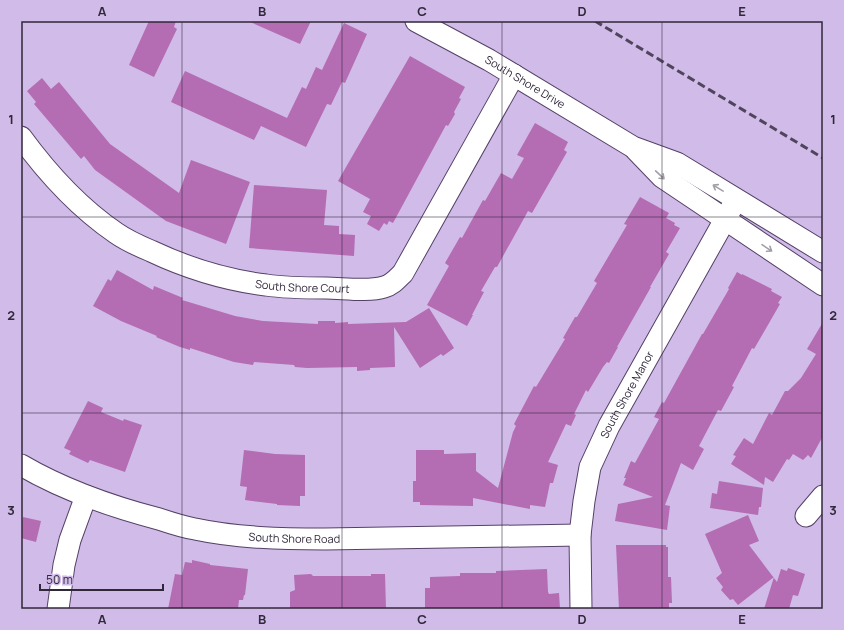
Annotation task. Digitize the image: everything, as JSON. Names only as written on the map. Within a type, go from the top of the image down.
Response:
[{"type":"street","name":"South Shore Drive","points":[[416,21],[514,75],[633,147],[677,163],[823,252]]},
{"type":"street","name":"South Shore Court","points":[[21,137],[59,185],[85,210],[117,234],[165,258],[208,273],[267,286],[364,289],[384,287],[394,282],[402,273],[514,75]]},
{"type":"street","name":"South Shore Drive","points":[[633,147],[662,177],[823,285]]},
{"type":"street","name":"South Shore Manor","points":[[581,609],[580,535],[590,467],[609,426],[736,200]]},
{"type":"street","name":"South Shore Road","points":[[21,465],[86,496],[138,514],[194,529],[242,536],[286,539],[580,535]]},
{"type":"street","points":[[58,609],[64,565],[70,540],[86,496]]},
{"type":"street","points":[[806,516],[823,496]]},
{"type":"building","points":[[149,21],[176,21],[174,27],[177,29],[154,77],[129,65]]},
{"type":"building","points":[[248,21],[311,21],[300,44]]},
{"type":"building","points":[[344,23],[367,34],[345,83],[342,82],[331,105],[327,104],[306,147],[261,126],[254,140],[171,102],[185,71],[287,118],[302,87],[306,89],[316,67],[322,70]]},
{"type":"building","points":[[410,56],[465,87],[459,98],[461,99],[454,112],[455,114],[448,126],[446,125],[393,223],[389,221],[387,225],[384,223],[379,231],[367,224],[371,216],[363,212],[370,199],[338,181]]},
{"type":"building","points":[[42,78],[51,89],[59,82],[110,144],[179,193],[191,160],[250,182],[226,244],[166,221],[95,170],[84,156],[81,159],[34,104],[36,102],[27,91]]},
{"type":"building","points":[[535,123],[568,142],[564,150],[567,152],[532,213],[528,211],[497,267],[495,267],[481,291],[484,292],[467,326],[427,305],[449,266],[445,263],[460,237],[462,238],[483,200],[485,201],[501,173],[512,179],[524,158],[517,155]]},
{"type":"building","points":[[254,185],[327,190],[324,225],[339,226],[339,234],[355,235],[354,256],[249,248]]},
{"type":"building","points":[[640,197],[669,213],[666,218],[680,228],[666,252],[669,254],[609,363],[607,362],[603,367],[588,392],[586,390],[574,414],[576,415],[571,426],[566,424],[548,462],[558,465],[553,483],[550,483],[545,507],[530,505],[530,509],[473,498],[473,506],[420,505],[420,502],[413,502],[413,481],[416,481],[416,450],[444,450],[444,454],[476,453],[476,471],[498,488],[513,432],[516,426],[514,424],[534,386],[536,387],[565,339],[563,338],[575,317],[577,317],[597,283],[594,281],[627,225],[624,224]]},
{"type":"building","points":[[117,270],[153,290],[154,286],[183,298],[182,300],[235,316],[263,321],[318,324],[318,321],[335,321],[335,323],[348,322],[348,324],[406,322],[429,308],[454,348],[443,356],[441,354],[420,368],[394,327],[395,367],[370,368],[370,370],[357,371],[357,367],[307,368],[295,367],[294,365],[254,362],[253,365],[234,362],[190,348],[190,350],[180,347],[121,321],[93,306],[108,279],[111,281]]},
{"type":"building","points":[[737,272],[772,289],[771,291],[782,297],[778,303],[780,304],[754,349],[752,348],[732,386],[734,387],[721,411],[718,410],[699,446],[704,449],[693,470],[681,463],[665,505],[670,506],[667,530],[615,521],[618,504],[653,497],[623,485],[626,478],[624,478],[631,461],[635,463],[659,419],[654,417],[662,402],[664,403],[729,289],[728,288]]},
{"type":"building","points":[[823,322],[823,436],[811,458],[808,455],[803,460],[793,454],[789,460],[787,459],[773,482],[765,477],[764,485],[731,464],[736,456],[733,455],[744,438],[753,444],[769,413],[772,415],[785,391],[788,391],[801,378],[816,354],[807,349]]},
{"type":"building","points":[[88,401],[103,408],[101,412],[123,421],[124,419],[142,425],[125,472],[90,460],[88,463],[69,454],[71,451],[64,448]]},
{"type":"building","points":[[244,450],[275,454],[305,455],[305,496],[300,496],[300,506],[277,505],[245,500],[247,487],[240,486]]},
{"type":"building","points":[[719,481],[763,488],[761,507],[759,507],[758,515],[710,508],[712,493],[717,494]]},
{"type":"building","points":[[748,515],[759,541],[749,545],[774,577],[738,605],[733,599],[730,600],[721,590],[723,587],[716,578],[722,573],[705,534]]},
{"type":"building","points":[[23,517],[41,521],[36,542],[21,538],[21,525]]},
{"type":"building","points":[[616,545],[666,545],[666,547],[668,547],[668,577],[671,577],[672,603],[669,603],[669,609],[619,609]]},
{"type":"building","points":[[192,560],[210,565],[248,569],[245,595],[243,600],[239,600],[238,609],[168,609],[175,574],[182,575],[185,562],[192,563]]},
{"type":"building","points":[[788,568],[805,574],[798,596],[793,595],[789,609],[764,609],[774,578],[777,582],[781,569],[787,571]]},
{"type":"building","points":[[547,569],[548,592],[549,594],[559,593],[560,609],[425,609],[425,588],[430,588],[430,577],[460,576],[460,573],[496,573],[496,571]]},
{"type":"building","points":[[311,574],[313,576],[371,576],[371,574],[385,574],[386,609],[290,609],[290,592],[295,590],[294,575]]},
{"type":"railway","points":[[595,21],[823,158]]}]
